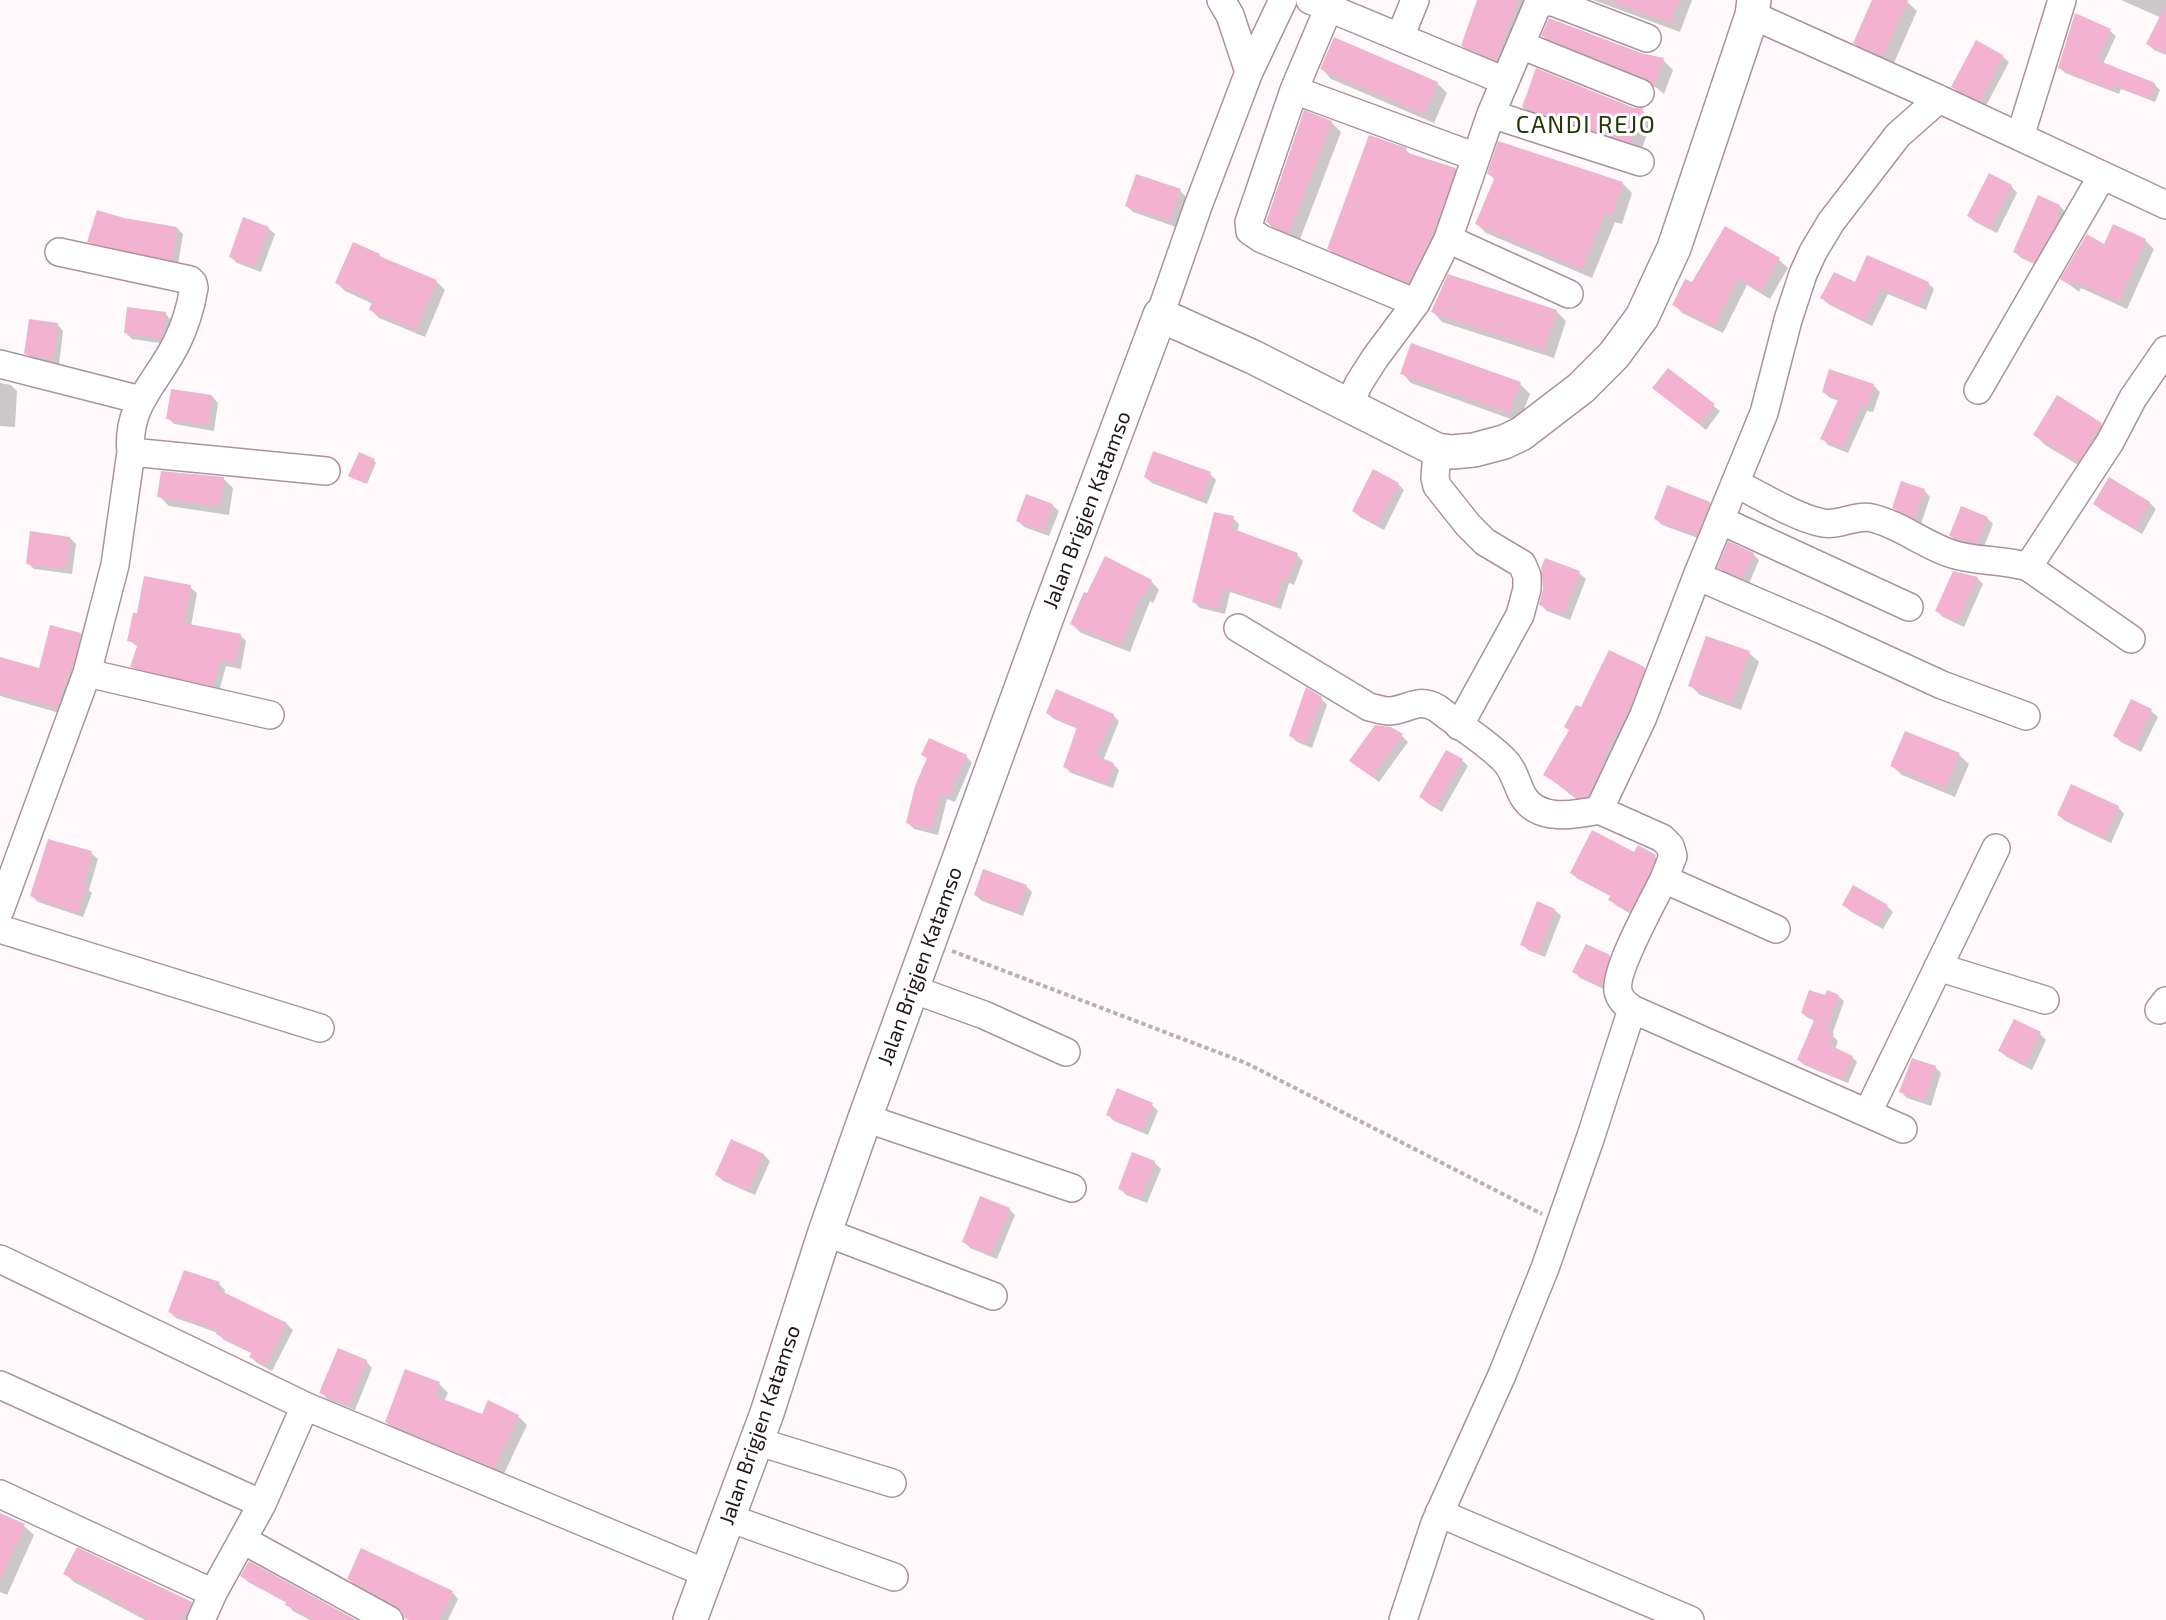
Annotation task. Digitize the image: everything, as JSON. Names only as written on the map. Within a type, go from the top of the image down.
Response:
[{"type":"main road","points":[[1160,315],[1253,357],[1437,450],[1452,452],[1474,450],[1504,442],[1521,434],[1581,388],[1614,355],[1642,317],[1674,248],[1753,7]]},
{"type":"main road","name":"Jalan Brigjen Katamso","points":[[690,1620],[756,1441],[865,1118],[1047,614],[1160,315]]},
{"type":"street","points":[[1221,0],[1230,15],[1249,72]]},
{"type":"street","points":[[1160,315],[1198,206],[1249,72],[1283,0]]},
{"type":"street","points":[[1400,37],[1415,0]]},
{"type":"street","points":[[2020,137],[2062,0]]},
{"type":"street","points":[[1349,405],[1359,383],[1375,358],[1416,303],[1448,239],[1491,114],[1533,12],[1541,3],[1547,1],[1647,38]]},
{"type":"street","points":[[1416,303],[1262,239],[1250,231],[1250,222],[1323,3],[1505,81]]},
{"type":"street","points":[[1753,7],[1939,99],[2166,205]]},
{"type":"street","points":[[1521,45],[1640,93]]},
{"type":"street","points":[[1294,90],[1476,157]]},
{"type":"street","points":[[1599,810],[1643,717],[1697,576],[1764,413],[1788,320],[1813,252],[1831,222],[1898,135],[1939,99]]},
{"type":"street","points":[[1491,114],[1640,162]]},
{"type":"street","points":[[1978,390],[2102,176]]},
{"type":"street","points":[[1448,239],[1569,294]]},
{"type":"street","points":[[0,910],[87,673],[115,565],[131,452],[132,420],[141,400],[178,341],[192,296],[193,283],[190,280],[59,252]]},
{"type":"street","points":[[2028,567],[2110,442],[2138,390],[2166,350]]},
{"type":"street","points":[[0,364],[141,400]]},
{"type":"street","points":[[1437,450],[1435,478],[1437,486],[1468,525],[1485,542],[1522,564],[1527,576],[1527,589],[1520,615],[1459,726]]},
{"type":"street","points":[[131,452],[326,471]]},
{"type":"street","points":[[1735,483],[1823,523],[1836,524],[1869,517],[1884,521],[1952,554],[2010,561],[2028,567],[2132,639]]},
{"type":"street","points":[[1720,520],[1909,608]]},
{"type":"street","points":[[1697,576],[1941,685],[2026,716]]},
{"type":"street","points":[[1238,628],[1369,707],[1388,711],[1417,703],[1427,703],[1504,760],[1513,772],[1522,795],[1531,806],[1543,812],[1573,815],[1599,810],[1653,833],[1670,846],[1673,856],[1617,983],[1621,1000],[1632,1008],[1903,1129]]},
{"type":"street","points":[[87,673],[270,715]]},
{"type":"street","points":[[1868,1112],[1996,848]]},
{"type":"street","points":[[1664,879],[1776,929]]},
{"type":"street","points":[[0,929],[320,1028]]},
{"type":"street","points":[[1938,967],[2045,1000]]},
{"type":"street","points":[[912,989],[984,1015],[1066,1052]]},
{"type":"street","points":[[1403,1620],[1439,1513],[1502,1375],[1545,1269],[1592,1136],[1632,1008]]},
{"type":"street","points":[[865,1118],[1072,1188]]},
{"type":"street","points":[[825,1232],[993,1296]]},
{"type":"street","points":[[0,1259],[306,1406],[708,1574]]},
{"type":"street","points":[[0,1385],[262,1504]]},
{"type":"street","points":[[201,1620],[213,1593],[262,1504],[306,1406]]},
{"type":"street","points":[[756,1441],[892,1483]]},
{"type":"street","points":[[0,1494],[213,1593]]},
{"type":"street","points":[[1439,1513],[1690,1620]]},
{"type":"street","points":[[729,1518],[894,1577]]},
{"type":"street","points":[[243,1540],[389,1620]]},
{"type":"path","points":[[929,942],[1246,1063],[1561,1223]]},
{"type":"building","points":[[1477,0],[1518,0],[1496,60],[1461,46]]},
{"type":"building","points":[[1614,0],[1679,0],[1671,23],[1613,2]]},
{"type":"building","points":[[1872,0],[1908,0],[1883,56],[1853,43]]},
{"type":"building","points":[[2166,4],[2166,53],[2146,44]]},
{"type":"building","points":[[2075,13],[2111,29],[2097,60],[2155,83],[2149,98],[2115,85],[2113,90],[2058,68]]},
{"type":"building","points":[[1549,18],[1641,53],[1664,58],[1654,86],[1646,78],[1541,36]]},
{"type":"building","points":[[1334,37],[1438,82],[1424,114],[1320,69]]},
{"type":"building","points":[[1976,40],[2003,55],[1980,101],[1951,87]]},
{"type":"building","points":[[1536,68],[1634,108],[1643,108],[1631,143],[1522,107]]},
{"type":"building","points":[[1304,110],[1332,121],[1289,233],[1266,222]]},
{"type":"building","points":[[1369,135],[1407,148],[1405,152],[1456,168],[1433,233],[1408,283],[1327,249]]},
{"type":"building","points":[[1498,141],[1623,182],[1612,215],[1605,213],[1582,269],[1475,224],[1495,177],[1487,174]]},
{"type":"building","points":[[1989,173],[2012,185],[1990,228],[1967,216]]},
{"type":"building","points":[[1136,174],[1181,189],[1170,221],[1125,206]]},
{"type":"building","points":[[2038,195],[2060,205],[2056,216],[2059,218],[2034,262],[2013,252]]},
{"type":"building","points":[[97,210],[124,218],[177,227],[172,260],[87,242]]},
{"type":"building","points":[[243,217],[269,227],[255,266],[229,257]]},
{"type":"building","points":[[2113,224],[2146,239],[2119,301],[2073,281],[2070,285],[2060,279],[2087,234],[2104,244]]},
{"type":"building","points":[[1725,226],[1780,258],[1761,291],[1738,278],[1714,326],[1672,305],[1685,279],[1692,282]]},
{"type":"building","points":[[353,242],[380,254],[379,256],[437,280],[416,330],[369,310],[373,300],[335,283]]},
{"type":"building","points":[[1867,255],[1929,282],[1919,305],[1881,288],[1865,321],[1820,298],[1834,272],[1855,282]]},
{"type":"building","points":[[1448,274],[1557,310],[1544,350],[1431,312]]},
{"type":"building","points":[[127,307],[166,312],[161,338],[124,333]]},
{"type":"building","points":[[29,319],[58,323],[53,359],[24,354]]},
{"type":"building","points":[[1411,343],[1521,382],[1509,413],[1400,374]]},
{"type":"building","points":[[1668,368],[1715,404],[1699,424],[1652,388]]},
{"type":"building","points":[[1829,369],[1874,384],[1867,407],[1861,405],[1842,448],[1820,439],[1839,398],[1822,392]]},
{"type":"building","points":[[171,389],[212,395],[208,425],[166,419]]},
{"type":"building","points":[[2057,395],[2102,423],[2078,462],[2033,435]]},
{"type":"building","points":[[1153,451],[1211,472],[1201,499],[1144,477]]},
{"type":"building","points":[[359,452],[375,459],[364,483],[348,476]]},
{"type":"building","points":[[1373,469],[1399,483],[1377,524],[1352,511]]},
{"type":"building","points":[[161,471],[224,477],[220,506],[157,497]]},
{"type":"building","points":[[2109,477],[2150,502],[2135,528],[2093,504]]},
{"type":"building","points":[[1901,481],[1925,489],[1914,518],[1892,508]]},
{"type":"building","points":[[1667,485],[1710,502],[1697,535],[1654,519]]},
{"type":"building","points":[[1026,494],[1053,504],[1043,531],[1016,521]]},
{"type":"building","points":[[1961,506],[1988,517],[1977,543],[1949,536]]},
{"type":"building","points":[[1214,512],[1234,516],[1231,528],[1298,553],[1288,580],[1283,578],[1274,604],[1224,587],[1218,609],[1192,602]]},
{"type":"building","points":[[30,531],[70,537],[66,569],[26,564]]},
{"type":"building","points":[[1728,541],[1754,553],[1742,578],[1717,568]]},
{"type":"building","points":[[1105,556],[1152,580],[1144,595],[1141,594],[1121,645],[1070,624],[1084,592],[1087,593]]},
{"type":"building","points":[[1545,558],[1580,571],[1563,614],[1539,605],[1543,589],[1541,568]]},
{"type":"building","points":[[1953,571],[1978,577],[1958,621],[1935,611]]},
{"type":"building","points":[[144,576],[191,585],[184,623],[241,634],[235,663],[220,660],[213,686],[130,667],[138,643],[127,641],[133,613],[137,613]]},
{"type":"building","points":[[50,625],[81,633],[72,668],[70,667],[57,708],[0,692],[0,657],[39,668]]},
{"type":"building","points":[[1706,636],[1750,651],[1732,702],[1688,686]]},
{"type":"building","points":[[1609,650],[1645,667],[1631,705],[1601,762],[1603,764],[1588,796],[1576,798],[1568,793],[1570,791],[1543,775],[1569,730],[1564,727],[1576,705],[1581,707]]},
{"type":"building","points":[[1306,687],[1322,697],[1306,742],[1289,736]]},
{"type":"building","points":[[1056,689],[1114,714],[1096,756],[1114,763],[1107,783],[1063,767],[1077,727],[1046,713]]},
{"type":"building","points":[[2131,699],[2152,709],[2135,747],[2113,736]]},
{"type":"building","points":[[1375,725],[1391,727],[1403,734],[1372,777],[1349,761]]},
{"type":"building","points":[[1905,731],[1960,753],[1945,788],[1890,766]]},
{"type":"building","points":[[929,738],[967,755],[948,796],[941,793],[932,829],[906,823],[915,786],[927,758],[921,755]]},
{"type":"building","points":[[1446,750],[1463,759],[1436,806],[1419,797]]},
{"type":"building","points":[[2071,784],[2119,806],[2104,838],[2057,815]]},
{"type":"building","points":[[1592,830],[1634,852],[1638,845],[1656,855],[1650,873],[1630,911],[1608,900],[1611,895],[1570,873]]},
{"type":"building","points":[[48,839],[92,851],[83,884],[86,885],[77,912],[30,896]]},
{"type":"building","points":[[983,869],[1027,885],[1017,911],[974,895]]},
{"type":"building","points":[[1853,885],[1888,905],[1877,924],[1842,905]]},
{"type":"building","points":[[1537,901],[1555,909],[1539,952],[1520,945]]},
{"type":"building","points":[[1586,944],[1610,955],[1601,986],[1572,972]]},
{"type":"building","points":[[1809,990],[1825,995],[1827,990],[1839,995],[1826,1031],[1834,1034],[1829,1045],[1853,1056],[1842,1079],[1797,1060],[1815,1018],[1801,1013]]},
{"type":"building","points":[[2014,1019],[2041,1032],[2025,1064],[1998,1051]]},
{"type":"building","points":[[1912,1058],[1936,1066],[1924,1100],[1899,1092]]},
{"type":"building","points":[[1117,1088],[1153,1103],[1142,1130],[1106,1115]]},
{"type":"building","points":[[731,1139],[764,1154],[748,1190],[715,1175]]},
{"type":"building","points":[[1132,1152],[1155,1161],[1141,1198],[1118,1189]]},
{"type":"building","points":[[980,1196],[1010,1208],[991,1254],[962,1242]]},
{"type":"building","points":[[184,1270],[220,1282],[217,1289],[287,1323],[266,1365],[249,1357],[252,1352],[216,1334],[218,1330],[168,1312]]},
{"type":"building","points":[[338,1348],[367,1360],[349,1405],[319,1393]]},
{"type":"building","points":[[405,1369],[440,1382],[435,1396],[482,1414],[488,1400],[519,1415],[494,1468],[385,1422]]},
{"type":"building","points":[[0,1513],[25,1524],[0,1580]]},
{"type":"building","points":[[77,1547],[192,1602],[182,1620],[149,1620],[98,1590],[63,1574]]},
{"type":"building","points":[[361,1548],[453,1591],[439,1620],[404,1618],[397,1606],[347,1579]]},
{"type":"building","points":[[249,1561],[356,1620],[314,1620],[285,1605],[287,1601],[240,1576]]},
{"type":"district","name":"CANDI REJO","points":[[1586,125]]}]
